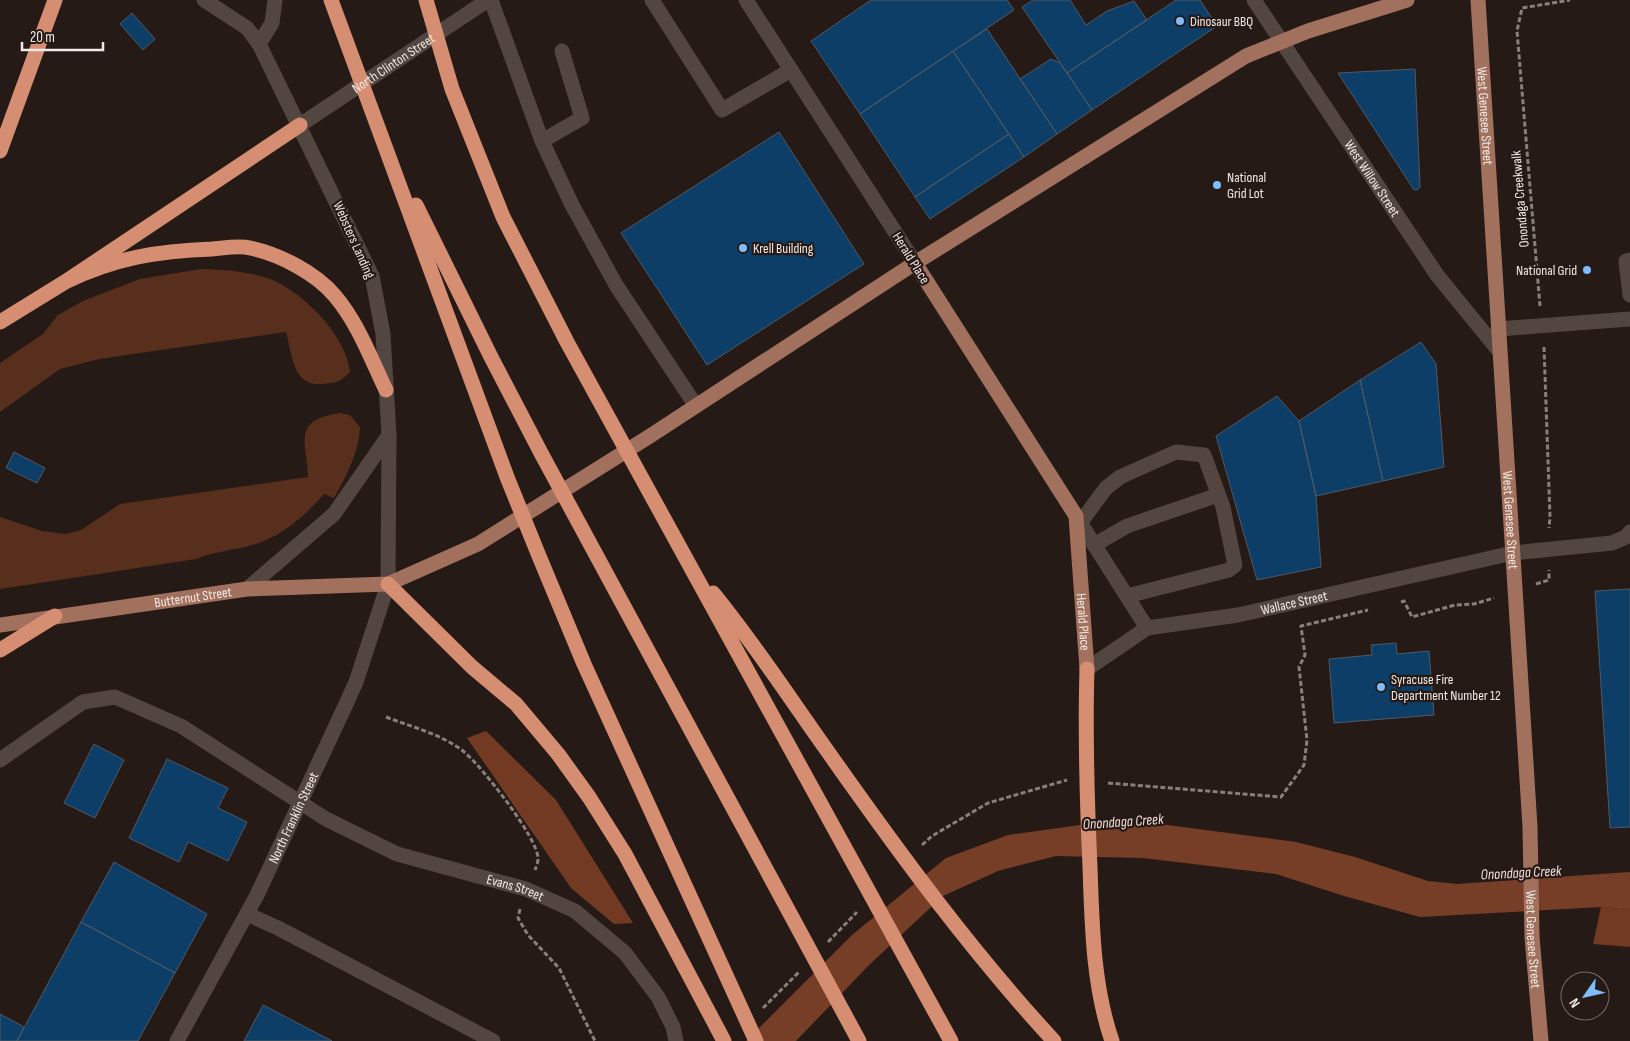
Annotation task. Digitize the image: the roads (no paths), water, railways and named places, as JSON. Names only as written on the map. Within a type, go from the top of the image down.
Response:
[{"type":"highway","points":[[0,151],[55,0]]},
{"type":"highway","points":[[331,0],[381,131],[507,477],[539,556],[584,664],[720,967],[756,1041]]},
{"type":"highway","points":[[426,0],[452,89],[503,217],[610,420],[650,490],[830,824],[951,1041]]},
{"type":"highway","points":[[0,322],[64,282],[300,125]]},
{"type":"highway","points":[[381,131],[491,357],[541,454],[859,1041]]},
{"type":"highway","points":[[64,282],[95,268],[164,251],[249,247],[276,256],[318,279],[335,296],[357,330],[386,390]]},
{"type":"highway","points":[[690,566],[750,638],[862,800],[989,967],[1054,1041]]},
{"type":"highway","points":[[388,584],[472,667],[516,704],[558,754],[590,798],[625,854],[724,1041]]},
{"type":"highway","points":[[0,650],[55,616]]},
{"type":"highway","points":[[1087,669],[1085,744],[1092,929],[1101,1010],[1112,1041]]},
{"type":"main road","points":[[388,584],[478,544],[915,264],[1246,56],[1281,42],[1407,0]]},
{"type":"main road","name":"West Genesee Street","points":[[1478,0],[1530,827],[1532,937],[1541,1041]]},
{"type":"main road","name":"Herald Place","points":[[915,264],[1078,519],[1087,669]]},
{"type":"main road","name":"Butternut Street","points":[[0,625],[246,589],[388,584]]},
{"type":"street","name":"Websters Landing","points":[[204,0],[248,28],[260,44],[372,276],[382,334],[389,435],[388,584]]},
{"type":"street","points":[[260,44],[272,23],[275,0]]},
{"type":"street","points":[[490,0],[542,141],[572,205],[616,286],[696,406]]},
{"type":"street","name":"North Clinton Street","points":[[300,125],[490,0]]},
{"type":"street","points":[[652,0],[722,110],[791,70]]},
{"type":"street","name":"Herald Place","points":[[746,0],[915,264]]},
{"type":"street","name":"West Willow Street","points":[[1254,0],[1438,275],[1499,351]]},
{"type":"street","points":[[542,141],[582,118],[562,51]]},
{"type":"street","points":[[1630,260],[1626,261],[1630,295]]},
{"type":"street","points":[[1498,329],[1630,319]]},
{"type":"street","points":[[246,589],[334,514],[389,435]]},
{"type":"street","points":[[1078,519],[1106,488],[1120,477],[1176,452],[1204,455],[1218,495],[1235,565],[1230,570],[1127,596]]},
{"type":"street","points":[[1094,545],[1127,526],[1218,495]]},
{"type":"street","name":"Herald Place","points":[[1078,519],[1147,628]]},
{"type":"street","name":"Wallace Street","points":[[1087,669],[1147,628],[1238,615],[1512,553],[1612,543],[1626,537],[1630,532]]},
{"type":"street","name":"North Franklin Street","points":[[177,1041],[247,914],[356,682],[388,584]]},
{"type":"street","name":"Evans Street","points":[[0,760],[28,738],[83,702],[115,697],[181,726],[326,819],[397,854],[526,889],[575,912],[625,953],[658,997],[673,1027],[676,1041]]},
{"type":"street","points":[[247,914],[278,928],[493,1041]]},
{"type":"water","name":"Onondaga Creek","points":[[1122,819],[1296,842],[1355,857],[1428,881],[1457,884],[1630,872],[1630,910],[1601,907],[1420,917],[1344,896],[1276,874],[1143,858],[1056,856],[998,871],[943,896],[868,966],[796,1041],[746,1041],[852,935],[946,858],[1008,835]]},
{"type":"place","name":"Dinosaur BBQ","points":[[1180,21]]},
{"type":"place","name":"National Grid Lot","points":[[1217,185]]},
{"type":"place","name":"Krell Building","points":[[743,248]]},
{"type":"place","name":"National Grid","points":[[1587,270]]},
{"type":"place","name":"Syracuse Fire Department Number 12","points":[[1381,687]]}]
